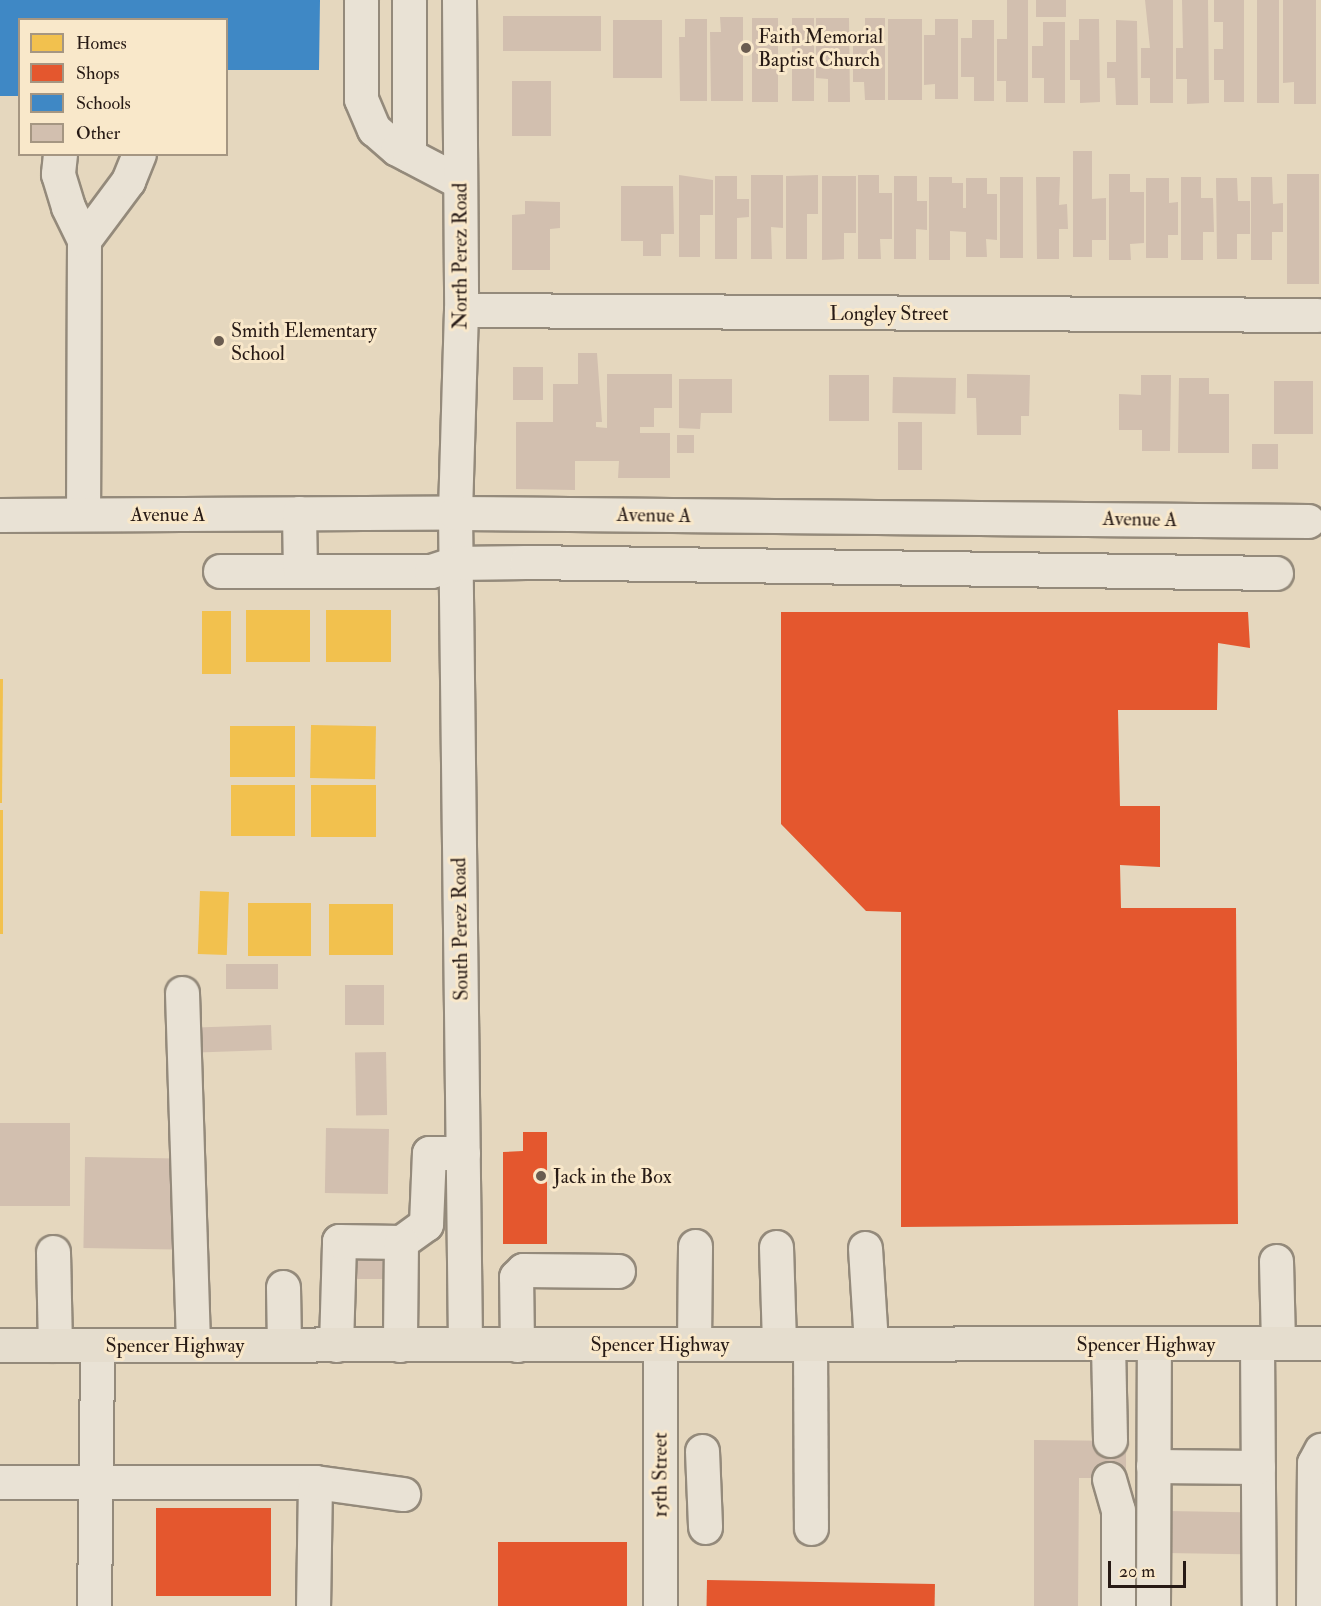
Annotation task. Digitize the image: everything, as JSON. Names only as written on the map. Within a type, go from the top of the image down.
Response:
[{"type":"main road","name":"Spencer Highway","points":[[0,1345],[1321,1343]]},
{"type":"street","points":[[361,0],[361,99],[374,129],[409,156],[460,182]]},
{"type":"street","points":[[409,0],[409,156]]},
{"type":"street","name":"North Perez Road","points":[[455,513],[460,310],[459,0]]},
{"type":"street","points":[[60,156],[58,174],[68,207],[84,240],[83,514]]},
{"type":"street","points":[[84,240],[128,181],[138,156]]},
{"type":"street","name":"Longley Street","points":[[460,310],[1317,315]]},
{"type":"street","points":[[299,513],[300,571]]},
{"type":"street","name":"Avenue A","points":[[0,514],[455,513],[1308,521]]},
{"type":"street","name":"South Perez Road","points":[[455,513],[465,1344]]},
{"type":"street","points":[[220,571],[431,571],[455,562],[753,563],[1276,573]]},
{"type":"street","points":[[182,993],[193,1345]]},
{"type":"street","points":[[336,1345],[339,1241],[401,1242],[426,1224],[429,1153],[462,1154]]},
{"type":"street","points":[[400,1345],[401,1242]]},
{"type":"street","points":[[694,1344],[695,1246]]},
{"type":"street","points":[[776,1247],[794,1344],[811,1528]]},
{"type":"street","points":[[865,1248],[871,1344]]},
{"type":"street","points":[[52,1252],[55,1345]]},
{"type":"street","points":[[1259,1606],[1258,1467],[1276,1261]]},
{"type":"street","points":[[517,1344],[516,1277],[523,1270],[618,1271]]},
{"type":"street","points":[[283,1287],[284,1345]]},
{"type":"street","name":"15th Street","points":[[660,1344],[660,1606]]},
{"type":"street","points":[[1108,1344],[1110,1440]]},
{"type":"street","points":[[1153,1606],[1154,1344]]},
{"type":"street","points":[[94,1606],[97,1345]]},
{"type":"street","points":[[1313,1606],[1314,1463],[1321,1450]]},
{"type":"street","points":[[702,1451],[705,1527]]},
{"type":"street","points":[[1154,1466],[1258,1467]]},
{"type":"street","points":[[1109,1479],[1118,1510],[1118,1606]]},
{"type":"street","points":[[0,1482],[96,1484],[315,1482],[403,1494]]},
{"type":"street","points":[[313,1606],[315,1482]]},
{"type":"building: Homes","points":[[246,610],[310,610],[310,662],[246,662]]},
{"type":"building: Homes","points":[[326,610],[391,610],[391,662],[326,662]]},
{"type":"building: Homes","points":[[202,611],[231,611],[231,674],[202,674]]},
{"type":"building: Homes","points":[[0,679],[3,679],[2,803],[0,803]]},
{"type":"building: Homes","points":[[311,725],[376,726],[375,779],[310,778]]},
{"type":"building: Homes","points":[[230,726],[295,726],[295,777],[230,777]]},
{"type":"building: Homes","points":[[231,785],[295,785],[295,836],[231,836]]},
{"type":"building: Homes","points":[[311,785],[376,785],[376,837],[311,837]]},
{"type":"building: Homes","points":[[0,810],[3,810],[3,934],[0,934]]},
{"type":"building: Homes","points":[[200,891],[229,892],[227,955],[198,954]]},
{"type":"building: Homes","points":[[248,903],[311,903],[311,956],[248,956]]},
{"type":"building: Homes","points":[[329,904],[393,904],[393,955],[329,955]]},
{"type":"building: Shops","points":[[781,612],[1248,612],[1250,648],[1218,643],[1217,710],[1118,710],[1120,806],[1160,806],[1160,867],[1120,865],[1121,908],[1236,908],[1238,1224],[901,1227],[901,912],[866,911],[781,824]]},
{"type":"building: Shops","points":[[523,1132],[547,1132],[547,1244],[503,1244],[503,1152],[523,1151]]},
{"type":"building: Shops","points":[[156,1508],[271,1508],[271,1596],[156,1596]]},
{"type":"building: Shops","points":[[498,1542],[627,1542],[627,1606],[498,1606]]},
{"type":"building: Shops","points":[[707,1580],[935,1584],[935,1606],[707,1606]]},
{"type":"building: Schools","points":[[0,0],[320,0],[319,70],[228,70],[228,18],[18,18],[18,96],[0,96]]},
{"type":"building: Other","points":[[1007,0],[1028,0],[1028,102],[1006,102],[1006,81],[997,81],[997,39],[1007,39]]},
{"type":"building: Other","points":[[1036,0],[1066,0],[1066,17],[1036,17]]},
{"type":"building: Other","points":[[1145,0],[1173,0],[1173,103],[1150,103],[1150,78],[1141,78],[1141,48],[1150,48]]},
{"type":"building: Other","points":[[1182,0],[1208,0],[1209,103],[1187,104],[1187,79],[1176,79],[1176,48],[1183,48]]},
{"type":"building: Other","points":[[1214,0],[1244,0],[1244,102],[1224,102],[1224,80],[1214,80],[1214,49],[1223,49],[1223,22],[1214,22]]},
{"type":"building: Other","points":[[1257,0],[1279,0],[1279,103],[1257,103]]},
{"type":"building: Other","points":[[1283,0],[1316,0],[1316,104],[1294,104],[1294,82],[1283,83]]},
{"type":"building: Other","points":[[503,16],[601,16],[601,51],[503,51]]},
{"type":"building: Other","points":[[720,17],[743,17],[743,101],[711,101],[710,32],[721,32]]},
{"type":"building: Other","points":[[752,18],[778,18],[778,102],[752,102]]},
{"type":"building: Other","points":[[792,18],[814,18],[814,101],[792,101]]},
{"type":"building: Other","points":[[816,18],[849,18],[850,102],[828,102],[828,79],[816,78]]},
{"type":"building: Other","points":[[865,18],[885,18],[885,100],[865,100],[864,82],[853,82],[853,46],[865,45]]},
{"type":"building: Other","points":[[685,19],[707,19],[707,101],[680,101],[679,37],[685,37]]},
{"type":"building: Other","points":[[888,19],[922,19],[922,100],[888,100]]},
{"type":"building: Other","points":[[935,19],[958,19],[958,99],[935,99],[935,84],[924,85],[924,35],[935,35]]},
{"type":"building: Other","points":[[1079,19],[1099,19],[1100,102],[1080,103],[1080,80],[1070,80],[1070,40],[1079,40]]},
{"type":"building: Other","points":[[613,20],[662,20],[662,78],[613,78]]},
{"type":"building: Other","points":[[972,20],[994,20],[994,101],[974,101],[974,77],[961,77],[961,38],[972,38]]},
{"type":"building: Other","points":[[1116,20],[1137,21],[1138,105],[1116,105],[1115,78],[1107,78],[1107,62],[1116,62]]},
{"type":"building: Other","points":[[1043,22],[1065,22],[1065,103],[1044,103],[1044,78],[1032,78],[1032,46],[1043,46]]},
{"type":"building: Other","points":[[512,81],[551,81],[551,136],[512,136]]},
{"type":"building: Other","points":[[1073,151],[1092,151],[1092,199],[1106,198],[1106,240],[1092,240],[1092,257],[1073,257]]},
{"type":"building: Other","points":[[1109,174],[1130,174],[1130,192],[1144,192],[1144,243],[1130,244],[1131,260],[1109,260]]},
{"type":"building: Other","points":[[1287,174],[1319,174],[1319,284],[1287,284]]},
{"type":"building: Other","points":[[679,175],[713,180],[713,215],[700,215],[700,257],[679,257]]},
{"type":"building: Other","points":[[751,175],[783,175],[783,228],[771,227],[772,259],[751,259]]},
{"type":"building: Other","points":[[818,175],[818,214],[807,214],[807,259],[786,259],[786,176]]},
{"type":"building: Other","points":[[858,175],[879,175],[879,193],[892,193],[892,239],[880,239],[881,259],[858,259]]},
{"type":"building: Other","points":[[715,176],[737,176],[737,199],[749,199],[749,217],[737,218],[737,259],[715,259]]},
{"type":"building: Other","points":[[822,176],[856,176],[856,233],[844,233],[844,259],[822,260]]},
{"type":"building: Other","points":[[894,176],[917,176],[917,201],[927,201],[927,230],[916,229],[916,259],[894,259]]},
{"type":"building: Other","points":[[929,177],[952,177],[952,183],[963,183],[963,208],[966,208],[966,178],[987,178],[987,194],[997,194],[997,240],[986,239],[987,257],[966,257],[966,232],[950,231],[950,260],[929,260]]},
{"type":"building: Other","points":[[1000,177],[1023,177],[1023,258],[1000,258]]},
{"type":"building: Other","points":[[1036,177],[1060,177],[1059,205],[1067,204],[1068,229],[1059,229],[1059,259],[1037,259]]},
{"type":"building: Other","points":[[1181,177],[1201,177],[1201,198],[1213,198],[1214,232],[1203,232],[1203,260],[1181,260]]},
{"type":"building: Other","points":[[1251,177],[1272,177],[1273,204],[1283,203],[1283,232],[1272,232],[1272,260],[1251,260]]},
{"type":"building: Other","points":[[1146,178],[1169,178],[1169,203],[1178,202],[1178,235],[1168,235],[1168,258],[1146,258]]},
{"type":"building: Other","points":[[1216,178],[1237,178],[1238,201],[1250,201],[1250,234],[1237,234],[1237,259],[1217,259]]},
{"type":"building: Other","points":[[621,186],[673,186],[674,234],[661,234],[661,256],[643,256],[643,241],[621,241]]},
{"type":"building: Other","points":[[525,201],[560,202],[560,228],[550,229],[550,270],[512,270],[512,215],[525,214]]},
{"type":"building: Other","points":[[578,353],[597,353],[602,422],[596,422],[596,427],[607,428],[607,374],[672,374],[672,408],[654,408],[654,427],[640,427],[640,433],[670,433],[670,478],[618,478],[619,461],[575,461],[575,490],[516,489],[516,422],[553,422],[553,384],[578,384]]},
{"type":"building: Other","points":[[513,367],[543,367],[543,400],[513,400]]},
{"type":"building: Other","points":[[967,374],[1030,375],[1029,416],[1021,416],[1021,435],[977,435],[976,398],[967,398]]},
{"type":"building: Other","points":[[829,375],[869,375],[869,421],[829,421]]},
{"type":"building: Other","points":[[1141,375],[1171,375],[1170,451],[1142,451],[1142,430],[1119,430],[1119,394],[1141,395]]},
{"type":"building: Other","points":[[893,377],[956,378],[955,414],[892,413]]},
{"type":"building: Other","points":[[1179,378],[1209,378],[1209,394],[1229,394],[1229,453],[1178,453]]},
{"type":"building: Other","points":[[679,379],[732,379],[732,413],[701,413],[700,429],[679,428]]},
{"type":"building: Other","points":[[1274,381],[1313,381],[1313,434],[1274,434]]},
{"type":"building: Other","points":[[898,422],[922,422],[922,470],[898,470]]},
{"type":"building: Other","points":[[677,435],[694,435],[694,453],[677,453]]},
{"type":"building: Other","points":[[1252,444],[1278,444],[1278,469],[1252,469]]},
{"type":"building: Other","points":[[226,964],[278,964],[278,989],[226,989]]},
{"type":"building: Other","points":[[345,985],[384,985],[384,1025],[345,1025]]},
{"type":"building: Other","points":[[271,1025],[272,1050],[198,1053],[197,1028]]},
{"type":"building: Other","points":[[386,1052],[387,1115],[356,1116],[355,1053]]},
{"type":"building: Other","points":[[0,1123],[70,1123],[70,1206],[0,1206]]},
{"type":"building: Other","points":[[326,1128],[389,1129],[388,1194],[325,1193]]},
{"type":"building: Other","points":[[85,1157],[177,1159],[175,1250],[83,1248]]},
{"type":"building: Other","points":[[357,1257],[389,1257],[389,1279],[357,1279]]},
{"type":"building: Other","points":[[1034,1440],[1126,1441],[1126,1478],[1079,1478],[1078,1606],[1034,1606]]},
{"type":"building: Other","points":[[1167,1511],[1244,1512],[1243,1554],[1166,1553]]},
{"type":"place","name":"Faith Memorial Baptist Church","points":[[746,48]]},
{"type":"place","name":"Smith Elementary School","points":[[219,341]]},
{"type":"place","name":"Jack in the Box","points":[[541,1176]]}]
